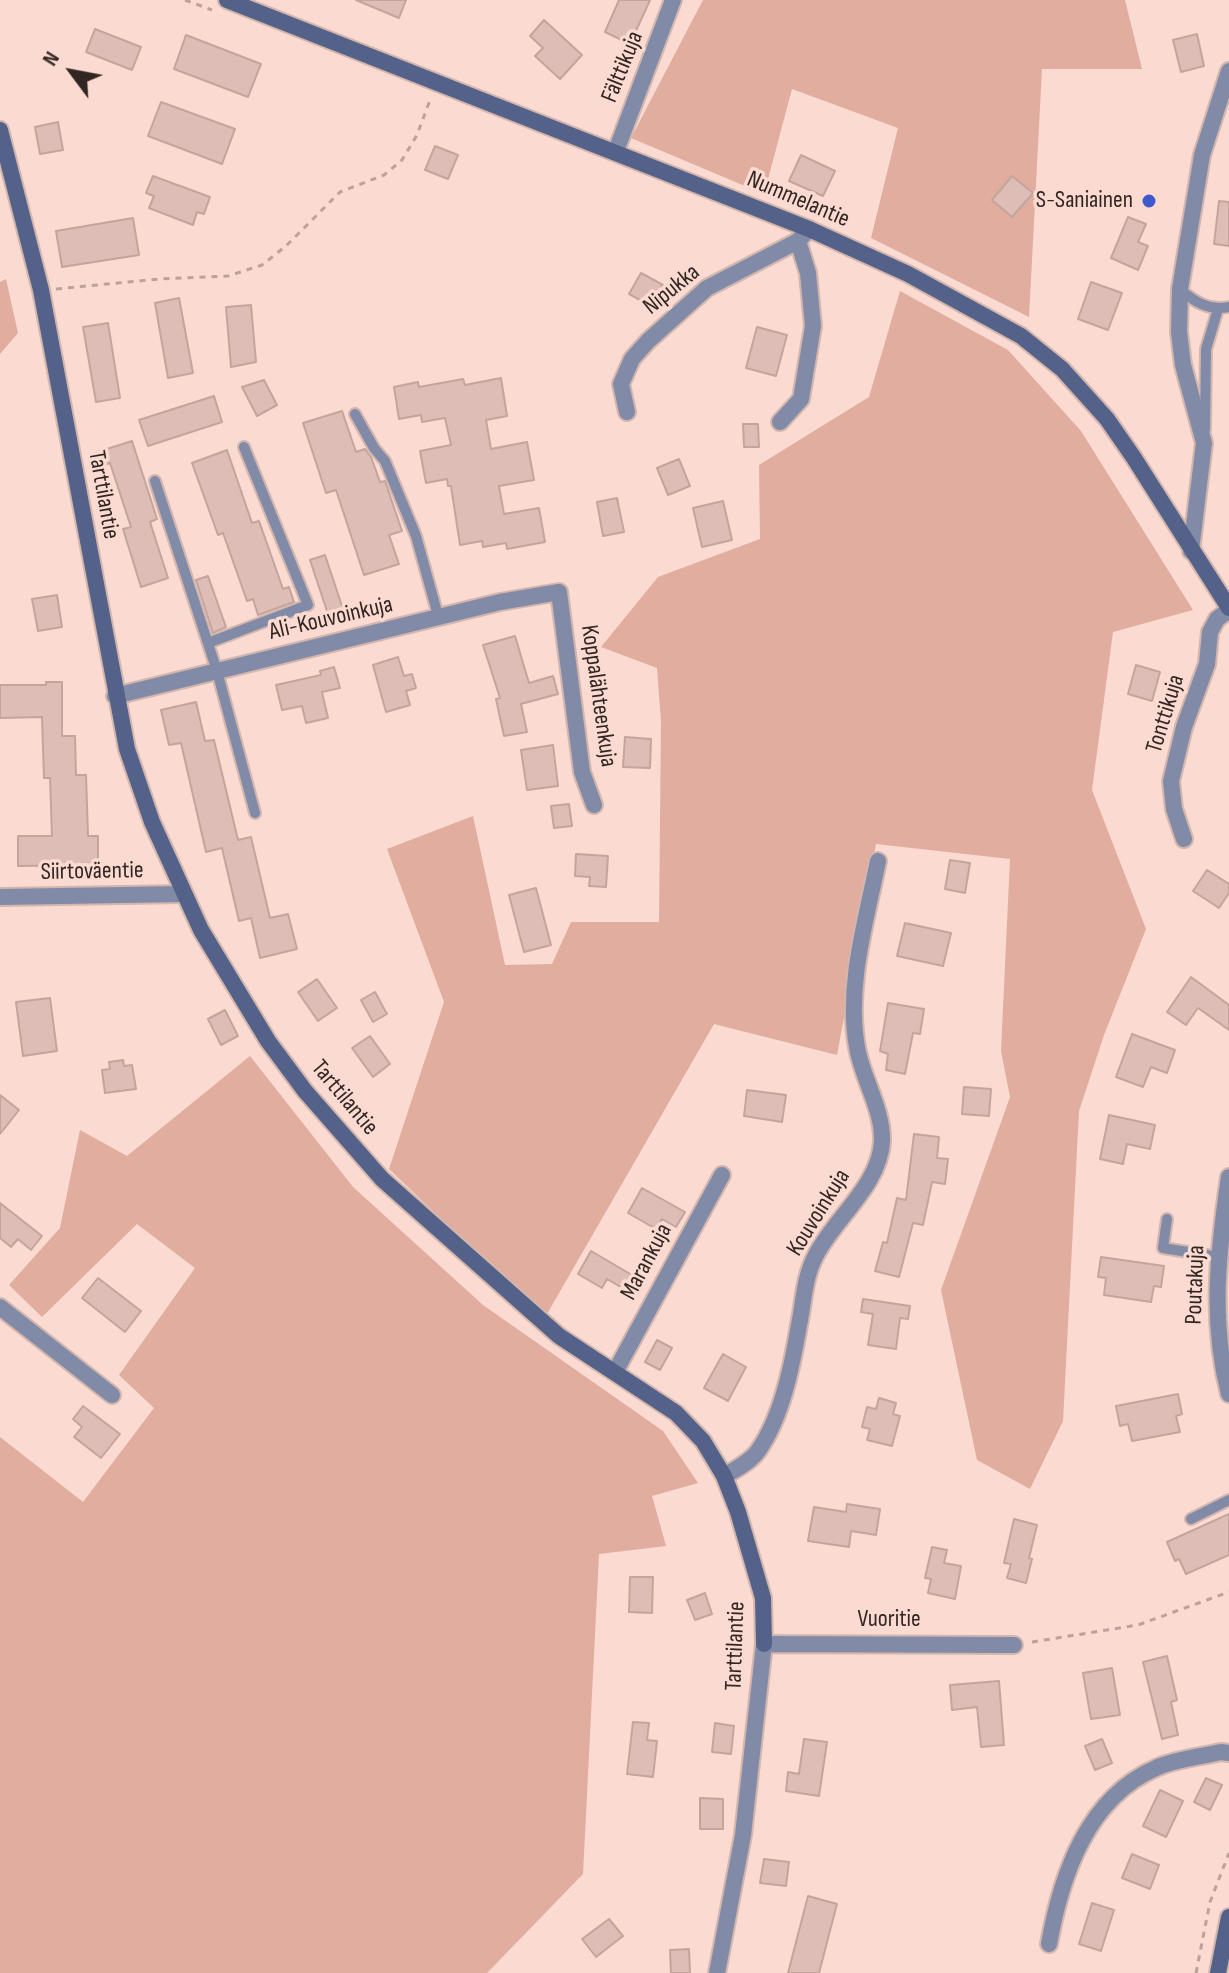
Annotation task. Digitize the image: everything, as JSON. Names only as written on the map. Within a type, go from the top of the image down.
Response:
[{"type":"street","name":"Nummelantie","points":[[227,0],[616,151],[803,235],[921,280],[1021,336],[1052,361],[1107,419],[1229,609]]},
{"type":"street","name":"Fälttikuja","points":[[616,151],[673,0]]},
{"type":"street","points":[[1191,551],[1204,443],[1183,365],[1179,332],[1180,289],[1202,155],[1229,71]]},
{"type":"street","name":"Tarttilantie","points":[[0,130],[41,290],[127,749],[152,822],[208,942],[268,1041],[305,1091],[382,1179],[559,1336],[676,1413],[703,1441],[724,1476],[763,1598],[764,1644],[743,1835],[717,1973]]},
{"type":"street","points":[[780,422],[801,399],[813,326],[803,235]]},
{"type":"street","name":"Nipukka","points":[[627,412],[621,384],[632,359],[648,341],[707,288],[749,269],[803,235]]},
{"type":"street","name":"Ali-Kouvoinkuja","points":[[115,696],[500,602],[559,592]]},
{"type":"street","name":"Koppalähteenkuja","points":[[559,592],[582,772],[594,805]]},
{"type":"street","name":"Tonttikuja","points":[[1184,839],[1174,809],[1171,781],[1184,727],[1207,664],[1210,632],[1217,619],[1229,609]]},
{"type":"street","name":"Kouvoinkuja","points":[[724,1476],[756,1454],[769,1430],[781,1398],[799,1327],[808,1273],[825,1240],[868,1182],[877,1162],[882,1139],[857,1047],[853,993],[878,861]]},
{"type":"street","name":"Siirtoväentie","points":[[0,897],[183,894]]},
{"type":"street","name":"Marankuja","points":[[615,1372],[722,1175]]},
{"type":"street","name":"Poutakuja","points":[[1229,1177],[1216,1292],[1217,1337],[1229,1394]]},
{"type":"street","points":[[0,1307],[112,1395]]},
{"type":"street","name":"Vuoritie","points":[[764,1644],[1014,1645]]},
{"type":"street","points":[[1049,1944],[1056,1902],[1081,1841],[1100,1811],[1127,1784],[1157,1767],[1221,1752],[1229,1753]]},
{"type":"street","points":[[1218,1973],[1229,1917]]},
{"type":"lane","points":[[1180,289],[1193,301],[1223,308],[1206,349],[1204,443]]},
{"type":"lane","points":[[355,414],[385,461],[416,536],[439,619]]},
{"type":"lane","points":[[208,643],[308,605],[244,447]]},
{"type":"lane","points":[[155,481],[217,671],[255,813]]},
{"type":"lane","points":[[1167,1219],[1163,1248],[1219,1257]]},
{"type":"lane","points":[[1191,1519],[1229,1500]]},
{"type":"path","points":[[41,290],[228,276],[262,265],[286,246],[340,192],[384,175],[402,160],[417,135],[437,81]]},
{"type":"path","points":[[1014,1645],[1138,1625],[1229,1592]]},
{"type":"path","points":[[1196,1973],[1210,1902],[1229,1853]]},
{"type":"shaded area","points":[[703,0],[1125,0],[1142,69],[1042,69],[1029,317],[871,238],[898,128],[792,89],[764,194],[631,138]]},
{"type":"shaded area","points":[[6,279],[18,333],[0,354],[0,282]]},
{"type":"shaded area","points":[[900,291],[1008,350],[1081,431],[1193,610],[1113,632],[1092,790],[1146,929],[1104,1035],[1079,1111],[1063,1421],[1030,1489],[977,1460],[941,1290],[1010,1097],[1001,1051],[1010,859],[876,844],[837,1055],[714,1024],[547,1314],[506,1281],[389,1169],[444,1002],[387,849],[473,816],[505,965],[552,964],[571,922],[659,922],[661,722],[657,668],[601,647],[658,577],[760,539],[759,465],[869,397]]},
{"type":"shaded area","points":[[250,1056],[353,1187],[483,1305],[663,1431],[698,1483],[652,1496],[666,1546],[599,1554],[583,1874],[487,1973],[0,1973],[0,1437],[83,1502],[154,1408],[119,1375],[195,1268],[137,1224],[42,1317],[9,1285],[60,1228],[80,1130],[127,1156]]},
{"type":"building","points":[[356,0],[406,0],[399,18]]},
{"type":"building","points":[[619,0],[650,0],[630,44],[605,32]]},
{"type":"building","points":[[544,20],[582,55],[560,79],[535,56],[543,48],[530,36]]},
{"type":"building","points":[[95,29],[141,47],[132,70],[86,52]]},
{"type":"building","points":[[1197,34],[1204,66],[1181,72],[1173,40]]},
{"type":"building","points":[[186,35],[261,64],[248,97],[174,69]]},
{"type":"building","points":[[161,102],[235,129],[222,164],[148,136]]},
{"type":"building","points":[[58,122],[63,150],[40,154],[35,127]]},
{"type":"building","points":[[435,146],[458,155],[448,179],[425,170]]},
{"type":"building","points":[[801,155],[835,171],[823,196],[789,181]]},
{"type":"building","points":[[153,176],[210,197],[204,214],[197,212],[193,225],[149,208],[154,196],[146,193]]},
{"type":"building","points":[[1012,176],[1033,193],[1012,217],[992,200]]},
{"type":"building","points":[[1219,201],[1229,202],[1229,246],[1214,244]]},
{"type":"building","points":[[1128,217],[1146,224],[1138,242],[1148,246],[1138,270],[1111,258]]},
{"type":"building","points":[[133,218],[139,255],[62,267],[56,231]]},
{"type":"building","points":[[641,273],[663,285],[651,306],[629,294]]},
{"type":"building","points":[[1091,282],[1122,293],[1108,330],[1078,319]]},
{"type":"building","points":[[179,298],[193,373],[168,378],[155,303]]},
{"type":"building","points":[[251,305],[256,362],[231,367],[226,307]]},
{"type":"building","points":[[108,323],[120,398],[96,402],[83,327]]},
{"type":"building","points":[[757,327],[787,335],[776,376],[746,368]]},
{"type":"building","points":[[501,378],[507,416],[486,420],[491,449],[527,442],[534,480],[499,486],[504,514],[539,508],[545,542],[507,549],[506,543],[483,547],[482,541],[460,545],[451,486],[448,486],[447,479],[426,483],[420,451],[451,445],[445,418],[422,422],[421,415],[399,419],[394,387],[418,382],[419,387],[463,379],[465,385]]},
{"type":"building","points":[[264,380],[277,405],[257,416],[242,387]]},
{"type":"building","points":[[214,396],[222,422],[148,446],[139,420]]},
{"type":"building","points":[[342,411],[356,452],[365,449],[380,482],[385,481],[402,531],[389,535],[399,564],[364,575],[336,490],[326,493],[303,423]]},
{"type":"building","points":[[743,424],[758,424],[759,447],[744,447]]},
{"type":"building","points":[[132,441],[157,519],[150,522],[168,578],[141,587],[123,529],[131,527],[110,463],[92,469],[88,455]]},
{"type":"building","points":[[227,450],[252,523],[259,521],[283,589],[289,587],[294,602],[258,615],[253,599],[247,601],[223,533],[218,535],[192,463]]},
{"type":"building","points":[[679,459],[690,486],[668,495],[657,468]]},
{"type":"building","points":[[617,498],[624,532],[603,536],[597,502]]},
{"type":"building","points":[[723,501],[732,540],[702,547],[693,508]]},
{"type":"building","points":[[325,555],[343,609],[328,614],[310,560]]},
{"type":"building","points":[[208,576],[226,627],[213,633],[196,580]]},
{"type":"building","points":[[57,595],[62,627],[38,631],[32,599]]},
{"type":"building","points":[[515,636],[529,683],[553,676],[558,694],[521,704],[527,732],[504,736],[496,699],[500,698],[483,645]]},
{"type":"building","points":[[398,657],[404,676],[412,674],[416,688],[406,691],[410,705],[386,712],[373,665]]},
{"type":"building","points":[[1136,665],[1160,672],[1152,701],[1128,694]]},
{"type":"building","points":[[334,667],[340,688],[322,692],[328,718],[306,723],[302,706],[282,710],[276,685],[321,675],[320,671]]},
{"type":"building","points":[[46,682],[62,682],[62,736],[75,736],[76,775],[86,775],[88,836],[98,836],[98,865],[18,866],[18,836],[52,836],[50,778],[44,778],[42,717],[0,718],[0,685],[46,685]]},
{"type":"building","points":[[196,702],[205,741],[214,740],[238,840],[251,837],[270,918],[288,914],[297,949],[260,958],[251,918],[239,921],[222,848],[206,852],[181,743],[169,745],[161,710]]},
{"type":"building","points":[[625,737],[651,739],[650,768],[623,767]]},
{"type":"building","points":[[553,745],[558,786],[527,790],[521,750]]},
{"type":"building","points":[[569,804],[572,826],[554,828],[551,806]]},
{"type":"building","points":[[576,854],[608,856],[606,887],[589,886],[590,877],[575,876]]},
{"type":"building","points":[[950,860],[970,863],[965,893],[945,889]]},
{"type":"building","points":[[1207,870],[1229,884],[1229,893],[1219,908],[1193,891]]},
{"type":"building","points":[[536,888],[551,945],[524,952],[509,895]]},
{"type":"building","points":[[905,923],[951,933],[943,966],[897,956]]},
{"type":"building","points":[[1191,977],[1229,1005],[1229,1030],[1198,1008],[1186,1025],[1167,1012]]},
{"type":"building","points":[[317,979],[337,1008],[318,1021],[298,992]]},
{"type":"building","points":[[375,992],[387,1014],[373,1022],[361,1000]]},
{"type":"building","points":[[50,998],[57,1051],[23,1056],[16,1002]]},
{"type":"building","points":[[888,1003],[924,1009],[920,1034],[913,1033],[905,1074],[886,1070],[888,1054],[880,1051]]},
{"type":"building","points":[[225,1010],[238,1036],[221,1045],[208,1019]]},
{"type":"building","points":[[1132,1034],[1175,1050],[1167,1073],[1151,1067],[1143,1087],[1116,1077]]},
{"type":"building","points":[[370,1036],[390,1064],[373,1077],[352,1048]]},
{"type":"building","points":[[123,1060],[124,1066],[132,1065],[136,1089],[105,1093],[102,1070],[110,1069],[109,1062]]},
{"type":"building","points":[[964,1087],[991,1089],[989,1116],[962,1114]]},
{"type":"building","points":[[747,1090],[786,1095],[782,1122],[744,1116]]},
{"type":"building","points":[[0,1095],[19,1110],[0,1134]]},
{"type":"building","points":[[1109,1115],[1155,1125],[1150,1149],[1127,1144],[1123,1164],[1100,1159]]},
{"type":"building","points":[[914,1134],[939,1137],[937,1158],[948,1159],[945,1184],[932,1182],[923,1225],[913,1223],[899,1277],[875,1271],[883,1242],[887,1243],[897,1198],[906,1200]]},
{"type":"building","points":[[642,1188],[685,1212],[676,1227],[662,1219],[656,1229],[628,1213]]},
{"type":"building","points":[[0,1203],[42,1236],[31,1250],[18,1239],[11,1247],[0,1238]]},
{"type":"building","points":[[591,1251],[632,1275],[624,1289],[607,1279],[602,1288],[578,1274]]},
{"type":"building","points":[[1101,1257],[1164,1266],[1161,1287],[1154,1286],[1151,1302],[1104,1295],[1106,1278],[1098,1277]]},
{"type":"building","points":[[98,1278],[141,1311],[125,1332],[82,1298]]},
{"type":"building","points":[[863,1299],[910,1306],[908,1319],[900,1318],[896,1349],[868,1345],[873,1314],[861,1312]]},
{"type":"building","points":[[657,1340],[672,1348],[660,1370],[645,1362]]},
{"type":"building","points":[[723,1354],[746,1367],[728,1401],[704,1388]]},
{"type":"building","points":[[1178,1394],[1182,1414],[1176,1416],[1180,1432],[1132,1441],[1128,1424],[1120,1426],[1116,1406]]},
{"type":"building","points":[[879,1398],[896,1403],[893,1414],[900,1416],[892,1446],[867,1440],[870,1429],[862,1427],[867,1407],[876,1409]]},
{"type":"building","points":[[83,1406],[120,1434],[101,1458],[74,1437],[82,1427],[73,1419]]},
{"type":"building","points":[[847,1504],[880,1509],[876,1535],[851,1531],[849,1547],[808,1541],[814,1507],[846,1512]]},
{"type":"building","points":[[1229,1514],[1229,1555],[1186,1574],[1179,1559],[1175,1561],[1167,1542]]},
{"type":"building","points":[[1014,1519],[1037,1525],[1026,1583],[1007,1578],[1011,1564],[1004,1563]]},
{"type":"building","points":[[932,1547],[947,1550],[944,1563],[961,1566],[955,1599],[928,1593],[931,1579],[925,1578]]},
{"type":"building","points":[[630,1577],[653,1577],[652,1613],[629,1612]]},
{"type":"building","points":[[705,1593],[712,1614],[695,1620],[687,1600]]},
{"type":"building","points":[[1167,1656],[1177,1700],[1171,1702],[1178,1735],[1162,1739],[1143,1662]]},
{"type":"building","points":[[1112,1668],[1120,1715],[1091,1719],[1083,1673]]},
{"type":"building","points":[[999,1681],[1004,1745],[981,1747],[977,1707],[952,1710],[950,1685]]},
{"type":"building","points":[[633,1722],[649,1723],[647,1740],[657,1741],[653,1777],[627,1774]]},
{"type":"building","points":[[715,1723],[734,1726],[731,1754],[712,1752]]},
{"type":"building","points":[[804,1739],[827,1742],[819,1796],[786,1791],[788,1772],[799,1774]]},
{"type":"building","points":[[1102,1739],[1112,1763],[1095,1770],[1085,1746]]},
{"type":"building","points":[[1206,1778],[1222,1785],[1210,1810],[1194,1802]]},
{"type":"building","points":[[1160,1790],[1183,1801],[1166,1837],[1143,1826]]},
{"type":"building","points":[[700,1798],[723,1799],[723,1829],[700,1829]]},
{"type":"building","points":[[1132,1854],[1159,1865],[1150,1889],[1122,1878]]},
{"type":"building","points":[[764,1859],[789,1862],[786,1886],[760,1883]]},
{"type":"building","points":[[808,1896],[837,1904],[819,1973],[788,1973]]},
{"type":"building","points":[[1092,1903],[1114,1910],[1101,1951],[1079,1944]]},
{"type":"building","points":[[609,1919],[623,1936],[596,1957],[582,1939]]},
{"type":"building","points":[[689,1949],[690,1973],[671,1973],[670,1950]]},
{"type":"place","name":"S-Saniainen","points":[[1149,201]]}]
